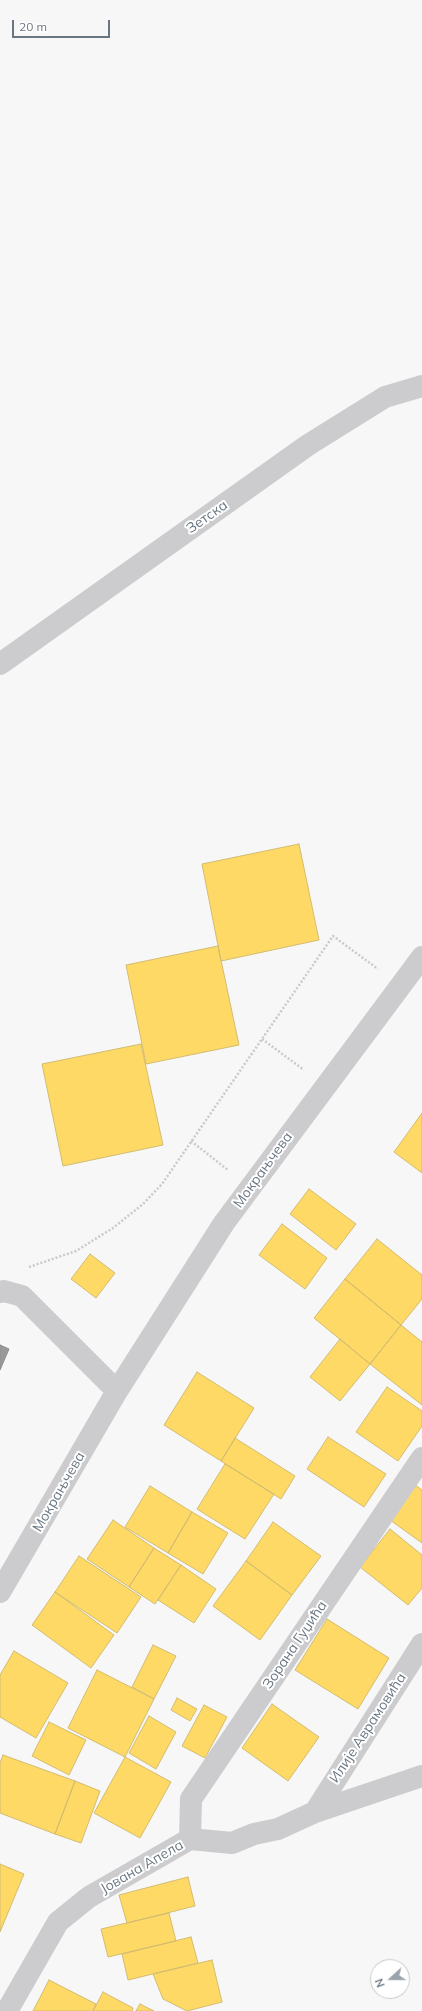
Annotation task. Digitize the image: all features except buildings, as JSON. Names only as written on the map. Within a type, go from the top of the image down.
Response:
[{"type":"street","name":"Зетска","points":[[0,664],[308,445],[385,397],[422,386]]},
{"type":"street","name":"Мокрањчева","points":[[0,1592],[117,1391],[224,1222],[325,1086],[401,986],[420,964]]},
{"type":"street","points":[[1,1291],[22,1296],[117,1391]]},
{"type":"street","name":"Зорана Гуџића","points":[[190,1839],[191,1799],[422,1458]]},
{"type":"street","name":"Илије Аврамовића","points":[[315,1812],[422,1644]]},
{"type":"street","name":"Јована Апела","points":[[7,2011],[58,1922],[89,1897],[190,1839],[232,1842],[254,1834],[278,1829],[315,1812],[422,1776]]},
{"type":"path","points":[[23,1270],[76,1251],[113,1228],[143,1204],[162,1184],[333,936],[401,986]]},
{"type":"path","points":[[262,1039],[325,1086]]},
{"type":"path","points":[[191,1141],[250,1187]]}]
